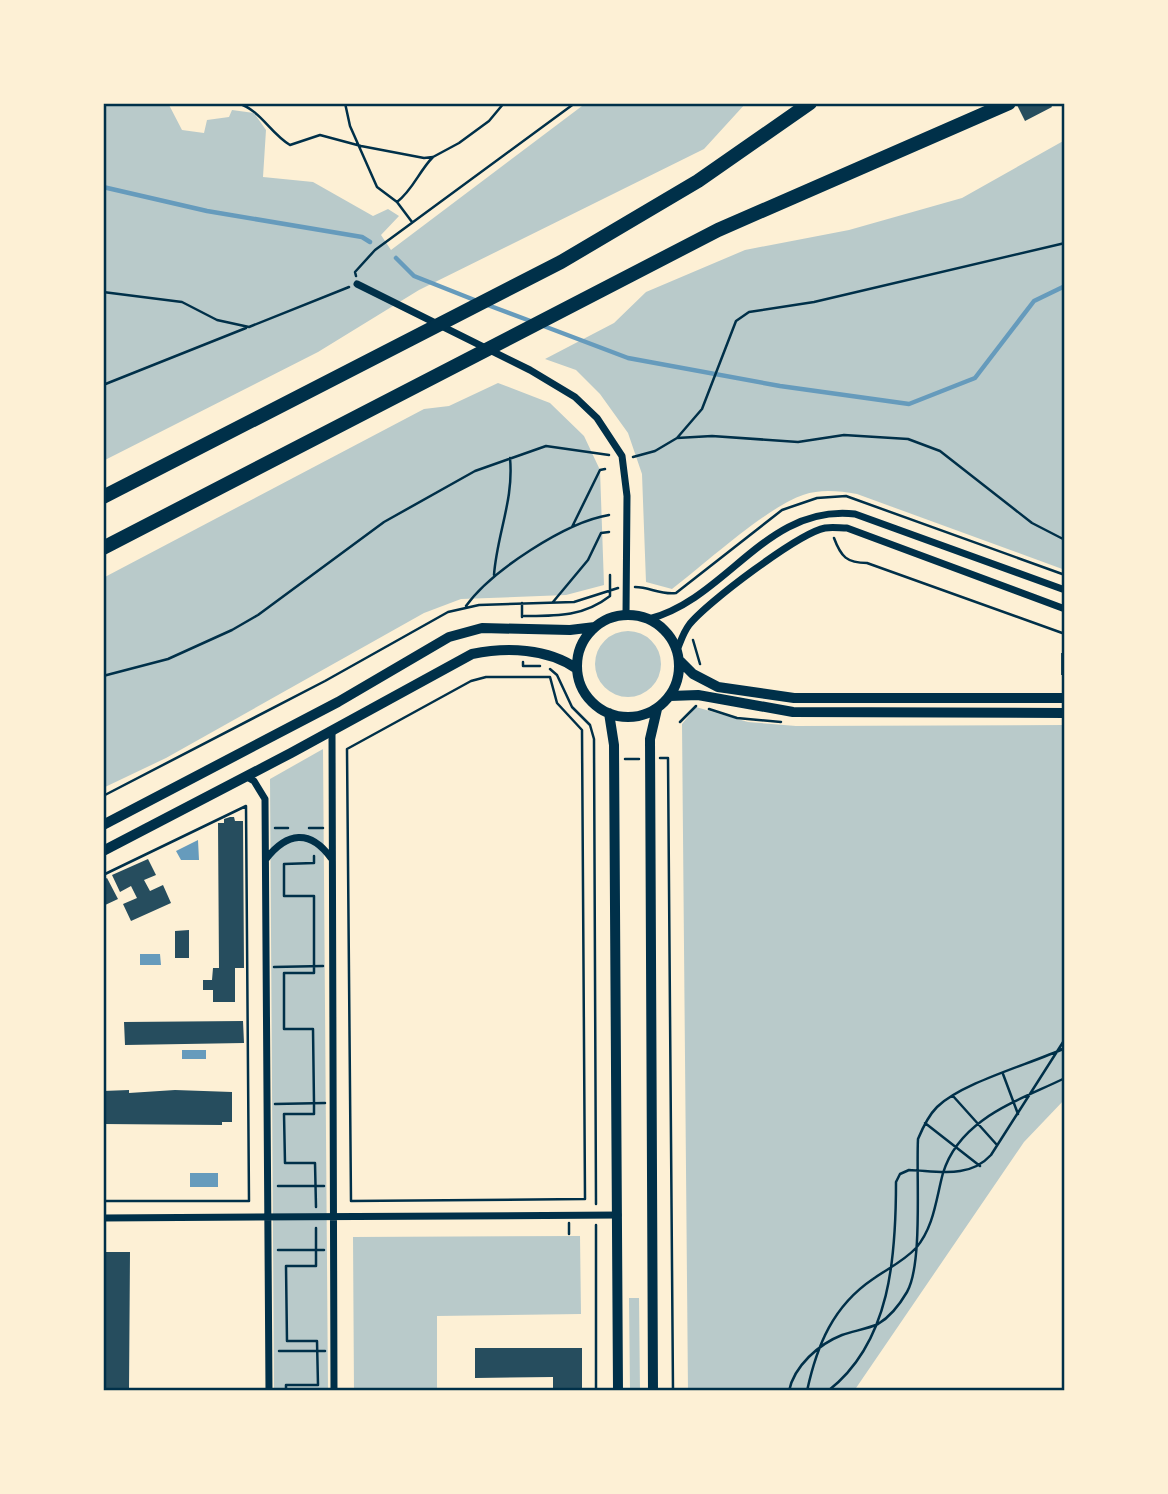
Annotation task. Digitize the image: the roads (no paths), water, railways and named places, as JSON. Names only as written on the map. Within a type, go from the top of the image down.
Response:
[{"type":"highway","points":[[103,497],[561,262],[698,181],[810,103]]},
{"type":"highway","points":[[103,548],[718,230],[1009,103]]},
{"type":"street","points":[[357,284],[530,370],[575,397],[597,418],[622,456],[626,496],[626,615]]},
{"type":"street","points":[[649,619],[685,604],[789,524],[834,511],[855,513],[1065,590]]},
{"type":"street","points":[[677,650],[690,624],[723,596],[803,538],[847,528],[1065,609]]},
{"type":"street","points":[[653,1391],[651,725],[657,709],[670,696],[679,676],[680,661],[677,650],[661,626],[649,619],[626,615],[604,620],[582,643],[577,669],[586,696],[609,713],[633,716],[657,709]]},
{"type":"street","points":[[103,824],[313,716],[449,637],[482,628],[570,630],[595,627]]},
{"type":"street","points":[[103,851],[247,777],[472,654],[499,651],[542,653],[561,659],[577,669]]},
{"type":"street","points":[[680,661],[693,674],[718,687],[785,697],[1065,698]]},
{"type":"street","points":[[670,696],[698,695],[793,712],[1065,713]]},
{"type":"street","points":[[609,713],[614,760],[618,1391]]},
{"type":"street","points":[[332,731],[334,1391]]},
{"type":"street","points":[[247,777],[260,788],[265,799],[268,1391]]},
{"type":"street","points":[[266,859],[276,846],[291,839],[314,839],[331,859]]},
{"type":"street","points":[[103,1218],[618,1215]]},
{"type":"water","points":[[198,840],[199,860],[181,860],[176,851]]},
{"type":"water","points":[[140,954],[160,954],[161,965],[140,965]]},
{"type":"water","points":[[182,1050],[206,1050],[206,1059],[182,1059]]},
{"type":"water","points":[[190,1173],[218,1173],[218,1187],[190,1187]]},
{"type":"waterway","points":[[103,187],[207,211],[362,237],[370,242]]},
{"type":"waterway","points":[[396,258],[414,276],[477,301]]},
{"type":"waterway","points":[[541,325],[628,358],[780,386],[909,404],[975,378],[1034,301],[1065,286]]},
{"type":"waterway","points":[[485,304],[533,322]]}]
